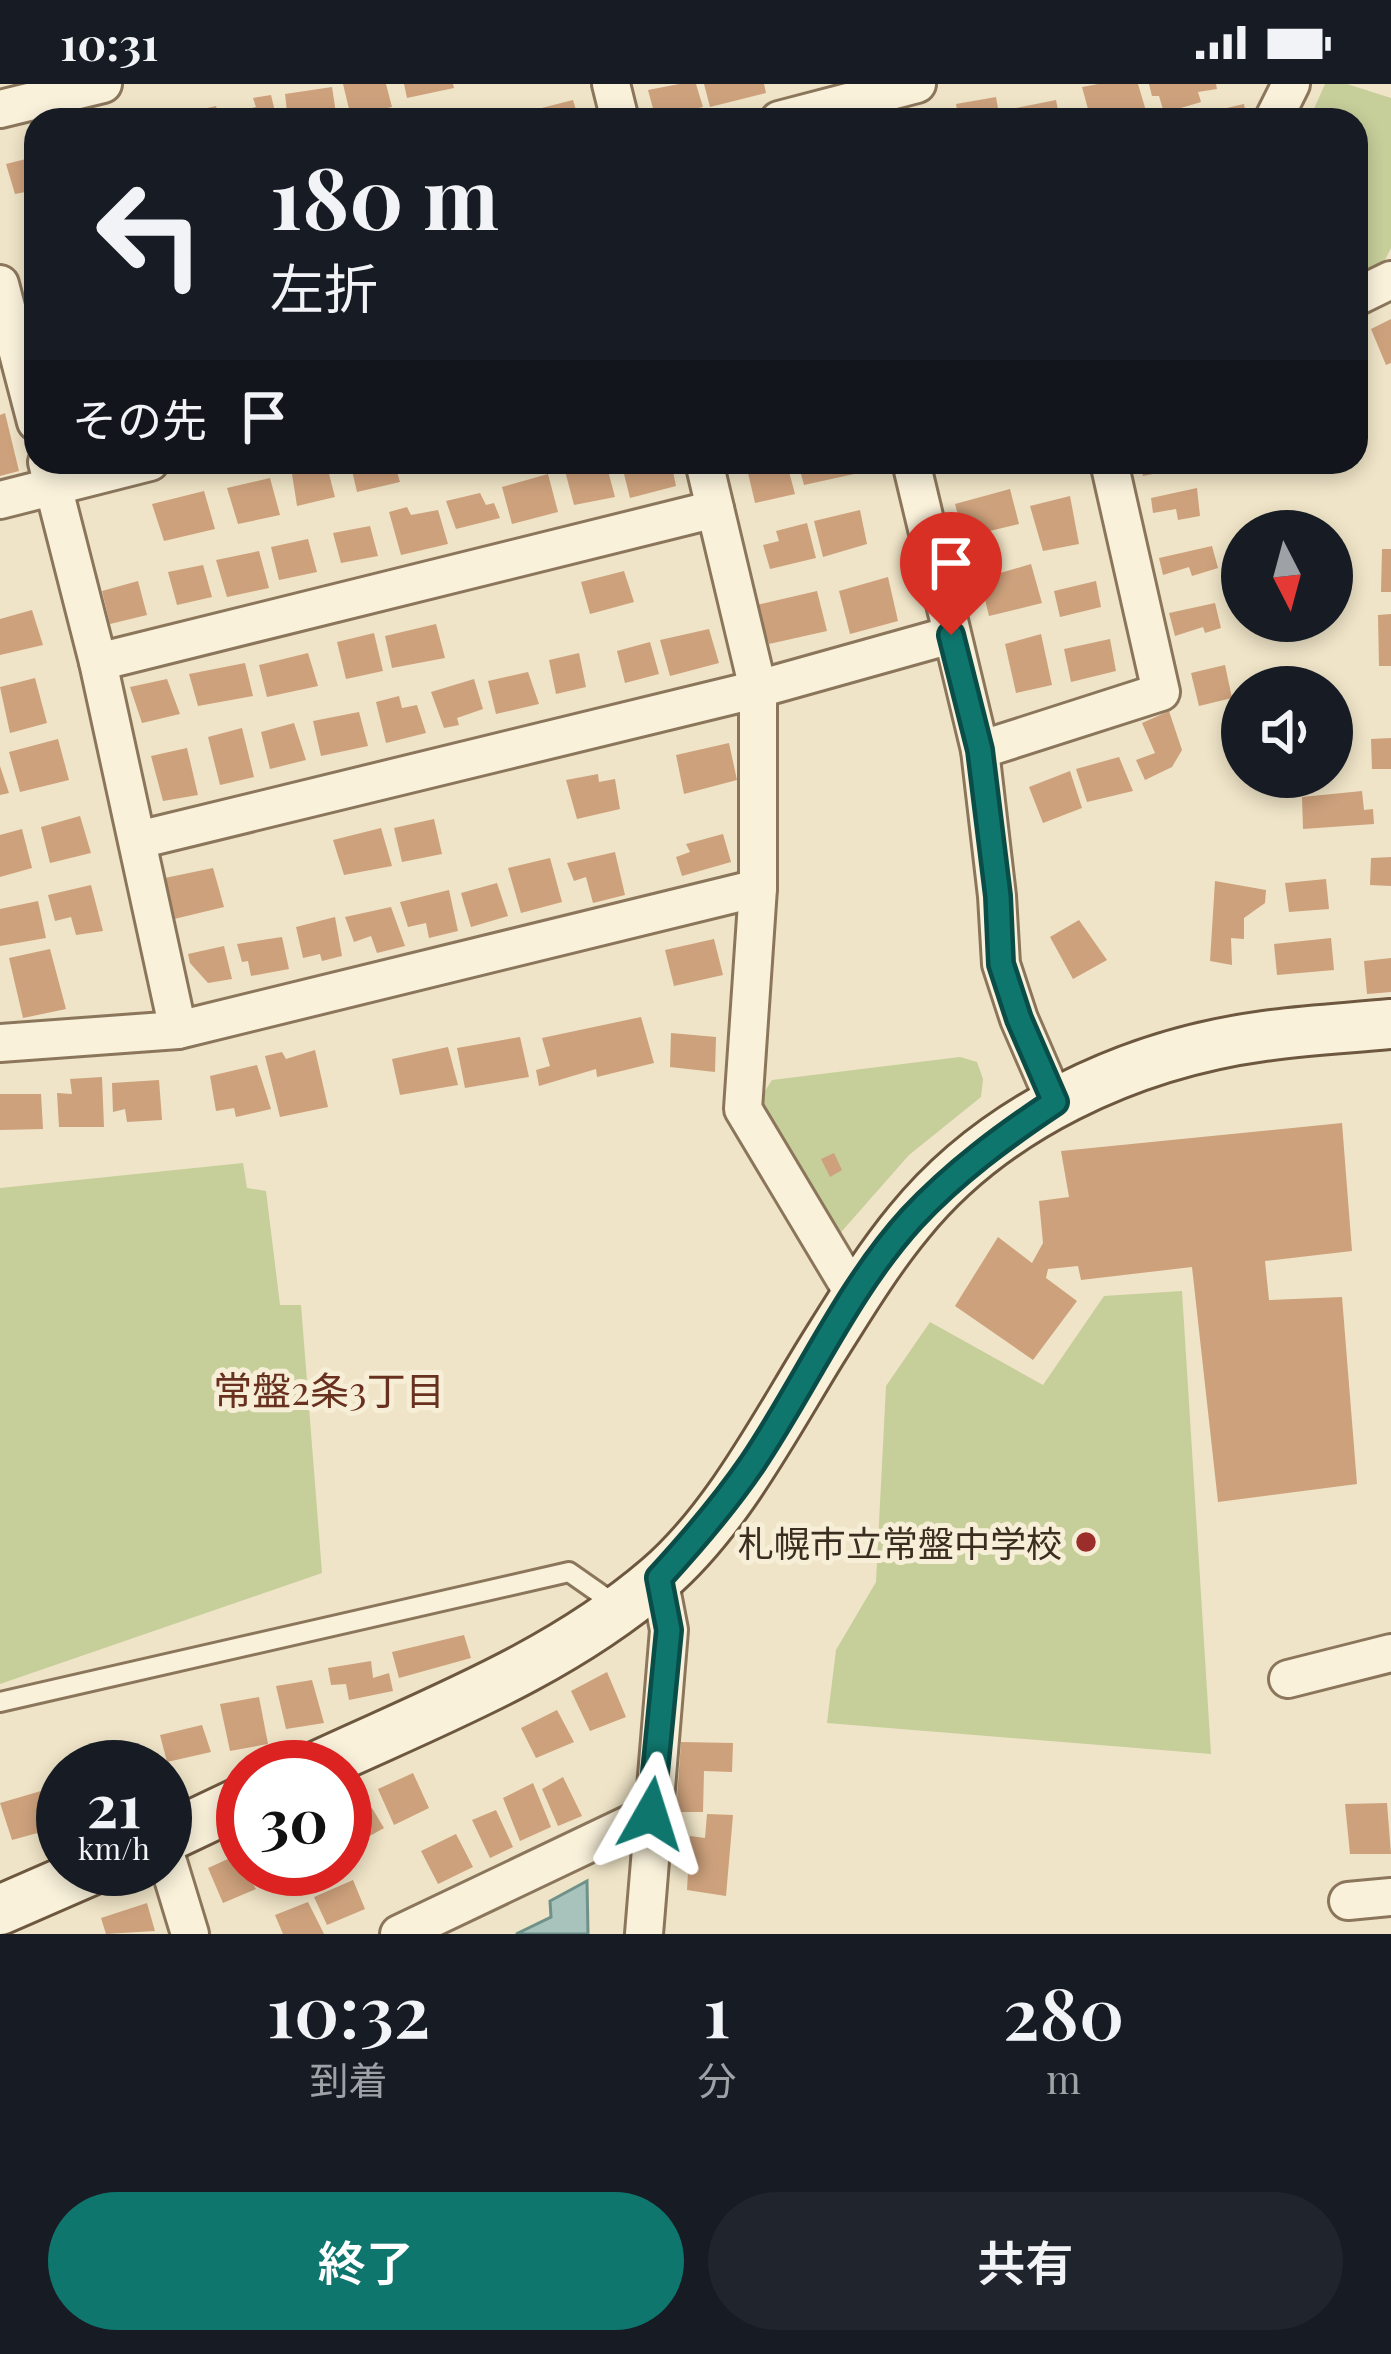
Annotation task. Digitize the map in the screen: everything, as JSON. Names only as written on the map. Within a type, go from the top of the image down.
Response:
[{"type":"street","points":[[0,110],[103,84]]},
{"type":"street","points":[[825,104],[917,84]]},
{"type":"street","points":[[11,305],[24,366]]},
{"type":"street","points":[[0,500],[50,474],[98,662],[178,1030]]},
{"type":"street","points":[[707,474],[758,689],[758,888],[743,1109],[855,1296]]},
{"type":"street","points":[[914,474],[980,750],[998,896],[1001,964],[1055,1102]]},
{"type":"street","points":[[980,750],[1161,692],[1112,474]]},
{"type":"street","points":[[98,662],[715,509]]},
{"type":"street","points":[[138,840],[758,689],[951,635]]},
{"type":"street","points":[[0,1043],[178,1030],[758,888]]},
{"type":"street","points":[[372,1740],[559,1652],[659,1578],[752,1465],[855,1296],[911,1219],[986,1148],[1055,1102],[1115,1076],[1243,1040],[1390,1030]]},
{"type":"street","points":[[644,1934],[669,1630],[659,1578]]},
{"type":"street","points":[[1288,1679],[1391,1653]]},
{"type":"street","points":[[399,1934],[651,1814]]},
{"type":"street","points":[[0,1910],[36,1894]]},
{"type":"street","points":[[178,1896],[190,1934]]},
{"type":"street","points":[[1348,1901],[1391,1897]]},
{"type":"lane","points":[[0,1702],[568,1572],[620,1607]]},
{"type":"green space","points":[[1325,84],[1347,84],[1391,98],[1391,248],[1385,260],[1368,268],[1368,108],[1314,108]]},
{"type":"green space","points":[[960,1057],[977,1062],[983,1079],[981,1097],[909,1155],[835,1239],[760,1099],[772,1080]]},
{"type":"green space","points":[[243,1163],[247,1188],[266,1191],[280,1305],[301,1305],[322,1573],[0,1684],[0,1188]]},
{"type":"green space","points":[[1182,1291],[1211,1754],[827,1723],[836,1650],[876,1582],[886,1386],[930,1322],[1043,1385],[1104,1296]]},
{"type":"water","points":[[587,1881],[588,1934],[516,1934],[551,1917],[550,1901]]},
{"type":"building","points":[[343,84],[386,84],[392,107],[349,108]]},
{"type":"building","points":[[404,84],[453,84],[454,88],[407,98]]},
{"type":"building","points":[[696,84],[703,107],[653,108],[648,90]]},
{"type":"building","points":[[704,84],[764,84],[766,93],[710,107]]},
{"type":"building","points":[[1138,84],[1145,108],[1088,108],[1082,87]]},
{"type":"building","points":[[1149,84],[1216,84],[1217,89],[1198,92],[1201,102],[1181,108],[1163,108],[1159,96],[1152,96]]},
{"type":"building","points":[[332,87],[335,108],[287,108],[285,94]]},
{"type":"building","points":[[271,95],[274,108],[252,108],[256,107],[253,98]]},
{"type":"building","points":[[996,97],[998,108],[957,108],[956,104]]},
{"type":"building","points":[[573,100],[575,108],[542,108]]},
{"type":"building","points":[[1056,100],[1058,108],[1016,108]]},
{"type":"building","points":[[24,160],[24,192],[15,194],[6,164]]},
{"type":"building","points":[[1391,319],[1391,363],[1386,365],[1371,329]]},
{"type":"building","points":[[5,413],[19,471],[0,476],[0,415]]},
{"type":"building","points":[[292,474],[329,474],[335,497],[297,506]]},
{"type":"building","points":[[353,474],[398,474],[400,482],[357,492]]},
{"type":"building","points":[[548,474],[558,512],[512,524],[502,487]]},
{"type":"building","points":[[566,474],[609,474],[615,497],[574,505]]},
{"type":"building","points":[[624,474],[674,474],[676,486],[630,498]]},
{"type":"building","points":[[748,474],[790,474],[795,494],[755,503]]},
{"type":"building","points":[[801,474],[854,474],[804,485]]},
{"type":"building","points":[[270,478],[280,515],[238,524],[227,488]]},
{"type":"building","points":[[1197,488],[1200,516],[1178,520],[1176,509],[1153,513],[1151,498]]},
{"type":"building","points":[[1010,489],[1019,524],[964,537],[955,504]]},
{"type":"building","points":[[204,491],[215,529],[164,541],[152,504]]},
{"type":"building","points":[[480,493],[486,505],[494,503],[500,518],[456,529],[446,501]]},
{"type":"building","points":[[1070,496],[1079,544],[1043,551],[1030,506]]},
{"type":"building","points":[[407,507],[411,515],[438,510],[448,544],[401,555],[389,512]]},
{"type":"building","points":[[860,510],[867,544],[823,557],[814,521]]},
{"type":"building","points":[[807,523],[816,558],[770,569],[763,545],[779,541],[776,531]]},
{"type":"building","points":[[370,526],[378,556],[341,563],[333,533]]},
{"type":"building","points":[[308,539],[317,572],[279,580],[271,547]]},
{"type":"building","points":[[1212,546],[1218,568],[1192,576],[1189,567],[1163,575],[1159,558]]},
{"type":"building","points":[[1382,549],[1391,549],[1391,592],[1381,592]]},
{"type":"building","points":[[259,551],[269,588],[227,597],[216,560]]},
{"type":"building","points":[[1031,564],[1042,603],[989,616],[980,579]]},
{"type":"building","points":[[203,565],[212,597],[177,605],[168,572]]},
{"type":"building","points":[[624,571],[634,602],[590,614],[581,582]]},
{"type":"building","points":[[888,577],[898,621],[850,634],[839,591]]},
{"type":"building","points":[[138,581],[147,615],[110,624],[102,591]]},
{"type":"building","points":[[1096,581],[1101,607],[1060,617],[1054,591]]},
{"type":"building","points":[[817,591],[827,631],[769,644],[757,605]]},
{"type":"building","points":[[1215,603],[1221,628],[1205,633],[1203,627],[1175,636],[1169,613]]},
{"type":"building","points":[[32,610],[43,645],[0,655],[0,619]]},
{"type":"building","points":[[1391,614],[1391,666],[1379,666],[1378,615]]},
{"type":"building","points":[[436,624],[445,658],[392,668],[385,636]]},
{"type":"building","points":[[709,629],[719,663],[670,676],[660,640]]},
{"type":"building","points":[[374,633],[383,671],[346,679],[337,642]]},
{"type":"building","points":[[1041,634],[1052,685],[1016,693],[1005,644]]},
{"type":"building","points":[[1110,639],[1116,671],[1071,682],[1064,649]]},
{"type":"building","points":[[650,642],[659,674],[625,683],[617,651]]},
{"type":"building","points":[[308,653],[318,686],[267,697],[259,665]]},
{"type":"building","points":[[579,653],[586,687],[556,694],[549,660]]},
{"type":"building","points":[[245,663],[253,696],[198,706],[189,674]]},
{"type":"building","points":[[1225,665],[1221,666],[1221,701],[1199,706],[1191,673]]},
{"type":"building","points":[[528,672],[539,704],[496,714],[488,681]]},
{"type":"building","points":[[35,678],[47,723],[10,733],[0,687]]},
{"type":"building","points":[[167,679],[180,714],[142,723],[130,687]]},
{"type":"building","points":[[474,679],[483,709],[457,718],[459,725],[444,728],[431,692]]},
{"type":"building","points":[[399,696],[402,708],[417,705],[426,733],[386,743],[376,702]]},
{"type":"building","points":[[1169,711],[1182,750],[1172,767],[1145,780],[1136,760],[1155,753],[1142,723]]},
{"type":"building","points":[[359,712],[368,746],[321,756],[313,721]]},
{"type":"building","points":[[294,723],[306,760],[270,769],[261,732]]},
{"type":"building","points":[[242,728],[254,777],[220,785],[208,737]]},
{"type":"building","points":[[1391,738],[1391,769],[1372,769],[1371,739]]},
{"type":"building","points":[[58,739],[69,780],[20,792],[9,752]]},
{"type":"building","points":[[729,743],[737,780],[684,794],[676,755]]},
{"type":"building","points":[[187,748],[198,795],[163,801],[151,756]]},
{"type":"building","points":[[1119,757],[1133,791],[1087,802],[1076,769]]},
{"type":"building","points":[[0,766],[9,793],[0,795]]},
{"type":"building","points":[[1070,771],[1082,808],[1043,823],[1029,787]]},
{"type":"building","points":[[598,774],[599,782],[615,779],[620,809],[577,819],[566,780]]},
{"type":"building","points":[[1362,791],[1364,810],[1373,809],[1374,824],[1303,829],[1302,798],[1353,798],[1353,792]]},
{"type":"building","points":[[80,816],[91,853],[50,863],[41,827]]},
{"type":"building","points":[[434,819],[442,854],[402,862],[394,828]]},
{"type":"building","points":[[381,828],[392,866],[344,875],[333,840]]},
{"type":"building","points":[[22,829],[32,868],[0,877],[0,835]]},
{"type":"building","points":[[723,834],[731,862],[682,876],[676,857],[690,852],[686,844]]},
{"type":"building","points":[[615,852],[625,895],[593,903],[586,877],[574,881],[567,863]]},
{"type":"building","points":[[1391,857],[1391,886],[1370,885],[1371,858]]},
{"type":"building","points":[[550,858],[562,902],[521,913],[508,868]]},
{"type":"building","points":[[213,868],[224,907],[170,920],[160,879]]},
{"type":"building","points":[[1326,879],[1329,909],[1289,912],[1285,883]]},
{"type":"building","points":[[1215,881],[1266,890],[1265,903],[1244,918],[1244,939],[1231,938],[1232,965],[1210,961]]},
{"type":"building","points":[[497,883],[508,916],[471,927],[461,893]]},
{"type":"building","points":[[91,885],[103,931],[76,935],[71,917],[55,921],[48,895]]},
{"type":"building","points":[[449,890],[458,931],[429,938],[426,923],[408,927],[400,902]]},
{"type":"building","points":[[38,901],[46,938],[0,946],[0,909]]},
{"type":"building","points":[[391,907],[405,946],[377,953],[371,936],[354,942],[345,917]]},
{"type":"building","points":[[335,917],[342,956],[322,961],[320,954],[303,958],[296,927]]},
{"type":"building","points":[[1079,920],[1107,960],[1073,979],[1050,937]]},
{"type":"building","points":[[282,937],[289,969],[251,976],[237,944]]},
{"type":"building","points":[[1331,938],[1334,970],[1277,975],[1274,944]]},
{"type":"building","points":[[714,939],[723,975],[674,986],[665,950]]},
{"type":"building","points":[[224,946],[232,979],[208,983],[188,954]]},
{"type":"building","points":[[50,949],[66,1009],[23,1018],[9,958]]},
{"type":"building","points":[[1391,958],[1391,992],[1367,994],[1364,961]]},
{"type":"building","points":[[641,1017],[654,1063],[597,1077],[596,1069],[539,1086],[536,1070],[550,1066],[542,1038]]},
{"type":"building","points":[[671,1033],[716,1037],[715,1072],[670,1067]]},
{"type":"building","points":[[520,1037],[529,1077],[465,1088],[457,1048]]},
{"type":"building","points":[[448,1047],[458,1085],[400,1095],[392,1059]]},
{"type":"building","points":[[315,1050],[328,1107],[280,1117],[265,1056],[282,1052],[286,1059]]},
{"type":"building","points":[[257,1065],[271,1109],[236,1117],[234,1108],[216,1111],[210,1076]]},
{"type":"building","points":[[102,1077],[104,1127],[59,1127],[57,1093],[72,1094],[70,1079]]},
{"type":"building","points":[[159,1080],[162,1120],[127,1122],[125,1109],[113,1112],[112,1083]]},
{"type":"building","points":[[0,1094],[41,1094],[43,1129],[0,1130]]},
{"type":"building","points":[[1342,1123],[1352,1251],[1265,1261],[1269,1300],[1342,1297],[1357,1484],[1218,1502],[1192,1267],[1081,1280],[1078,1266],[1048,1269],[1046,1278],[1077,1301],[1033,1360],[955,1306],[998,1237],[1032,1263],[1043,1243],[1039,1201],[1069,1197],[1061,1151]]},
{"type":"building","points":[[834,1153],[842,1170],[830,1177],[821,1159]]},
{"type":"building","points":[[464,1635],[471,1658],[399,1678],[392,1652]]},
{"type":"building","points":[[371,1661],[373,1678],[389,1673],[393,1691],[349,1700],[346,1684],[331,1685],[328,1668]]},
{"type":"building","points":[[607,1672],[626,1717],[590,1731],[571,1691]]},
{"type":"building","points":[[312,1680],[324,1723],[286,1729],[276,1686]]},
{"type":"building","points":[[259,1697],[267,1740],[228,1740],[220,1704]]},
{"type":"building","points":[[557,1710],[574,1742],[536,1758],[521,1728]]},
{"type":"building","points":[[202,1725],[211,1752],[192,1756],[192,1740],[161,1740],[160,1735]]},
{"type":"building","points":[[681,1742],[733,1743],[732,1772],[704,1771],[703,1812],[676,1812]]},
{"type":"building","points":[[413,1773],[429,1808],[394,1825],[378,1789]]},
{"type":"building","points":[[563,1777],[582,1816],[558,1826],[542,1789]]},
{"type":"building","points":[[533,1783],[551,1827],[520,1841],[503,1798]]},
{"type":"building","points":[[36,1792],[36,1833],[12,1840],[0,1803]]},
{"type":"building","points":[[1387,1803],[1391,1854],[1350,1854],[1345,1804]]},
{"type":"building","points":[[372,1808],[384,1828],[372,1835]]},
{"type":"building","points":[[496,1810],[513,1847],[490,1858],[472,1820]]},
{"type":"building","points":[[707,1814],[733,1815],[726,1896],[687,1890],[690,1836],[705,1838]]},
{"type":"building","points":[[456,1834],[473,1867],[438,1884],[421,1851]]},
{"type":"building","points":[[360,1896],[365,1909],[327,1925],[314,1897]]},
{"type":"building","points":[[308,1902],[324,1934],[283,1934],[275,1915]]},
{"type":"building","points":[[147,1903],[155,1931],[106,1934],[101,1918]]},
{"type":"place","name":"札幌市立常盤中学校","points":[[1086,1542]]},
{"type":"district","name":"常盤2条3丁目","points":[[329,1389]]},
{"type":"route","points":[[651,1814],[669,1630],[659,1578],[752,1465],[855,1296],[911,1219],[986,1148],[1055,1102],[1001,964],[998,896],[980,750],[951,635]]}]
